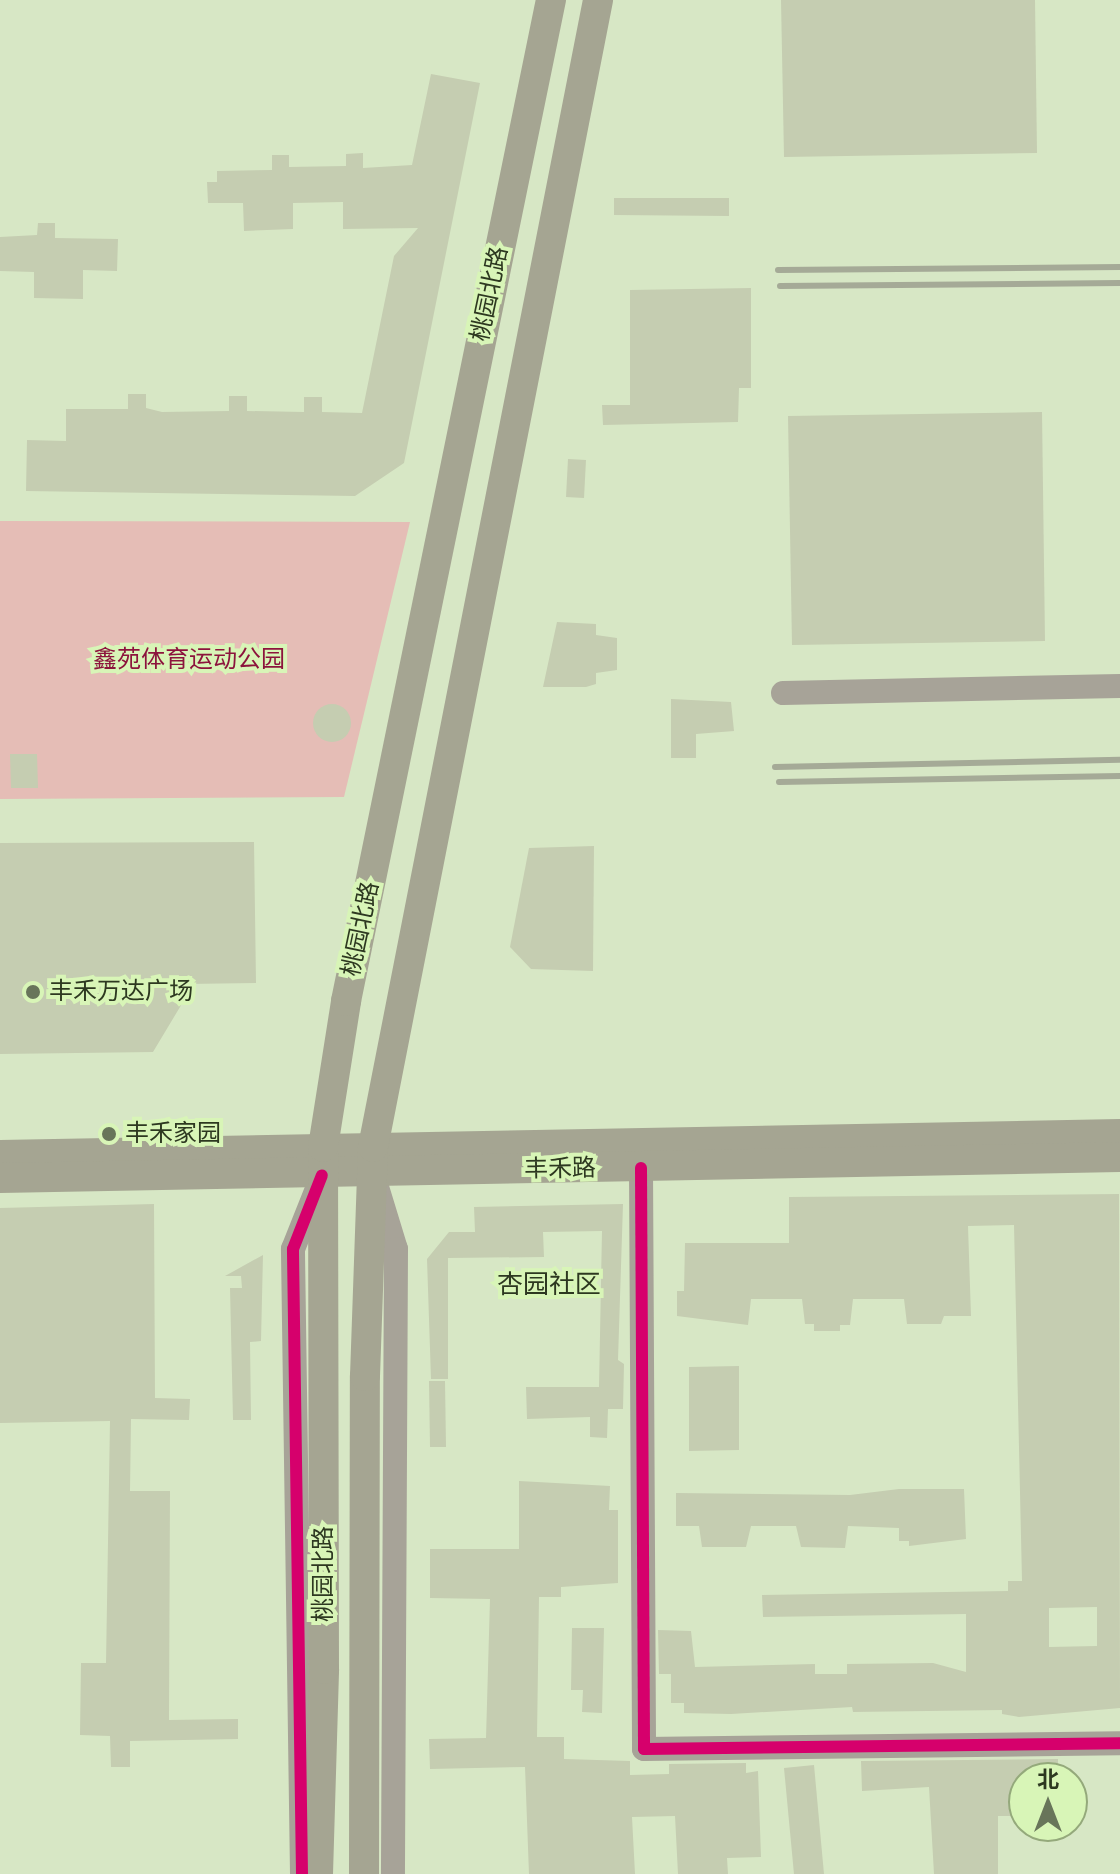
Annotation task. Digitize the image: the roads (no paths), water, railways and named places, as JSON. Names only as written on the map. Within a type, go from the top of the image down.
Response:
[{"type":"main road","name":"桃园北路","points":[[318,1874],[324,1669],[322,1161],[346,1001],[551,0]]},
{"type":"main road","name":"桃园北路","points":[[364,1874],[365,1376],[373,1160],[598,0]]},
{"type":"main road","name":"丰禾路","points":[[0,1178],[322,1161],[1120,1134]]},
{"type":"main road","name":"丰禾路","points":[[0,1155],[322,1161]]},
{"type":"main road","name":"丰禾路","points":[[373,1160],[641,1168],[1120,1157]]},
{"type":"street","points":[[783,693],[1120,686]]},
{"type":"street","points":[[373,1160],[396,1249],[393,1874]]},
{"type":"street","points":[[302,1874],[293,1249],[322,1161]]},
{"type":"street","points":[[641,1168],[644,1749],[1120,1743]]},
{"type":"railway","points":[[778,270],[1120,267]]},
{"type":"railway","points":[[780,286],[1120,283]]},
{"type":"railway","points":[[775,767],[1120,760]]},
{"type":"railway","points":[[779,782],[1120,776]]},
{"type":"place","name":"丰禾万达广场","points":[[33,992]]},
{"type":"place","name":"丰禾家园","points":[[109,1134]]},
{"type":"district","name":"杏园社区","points":[[549,1285]]},
{"type":"park label","name":"鑫苑体育运动公园","points":[[189,660]]}]
